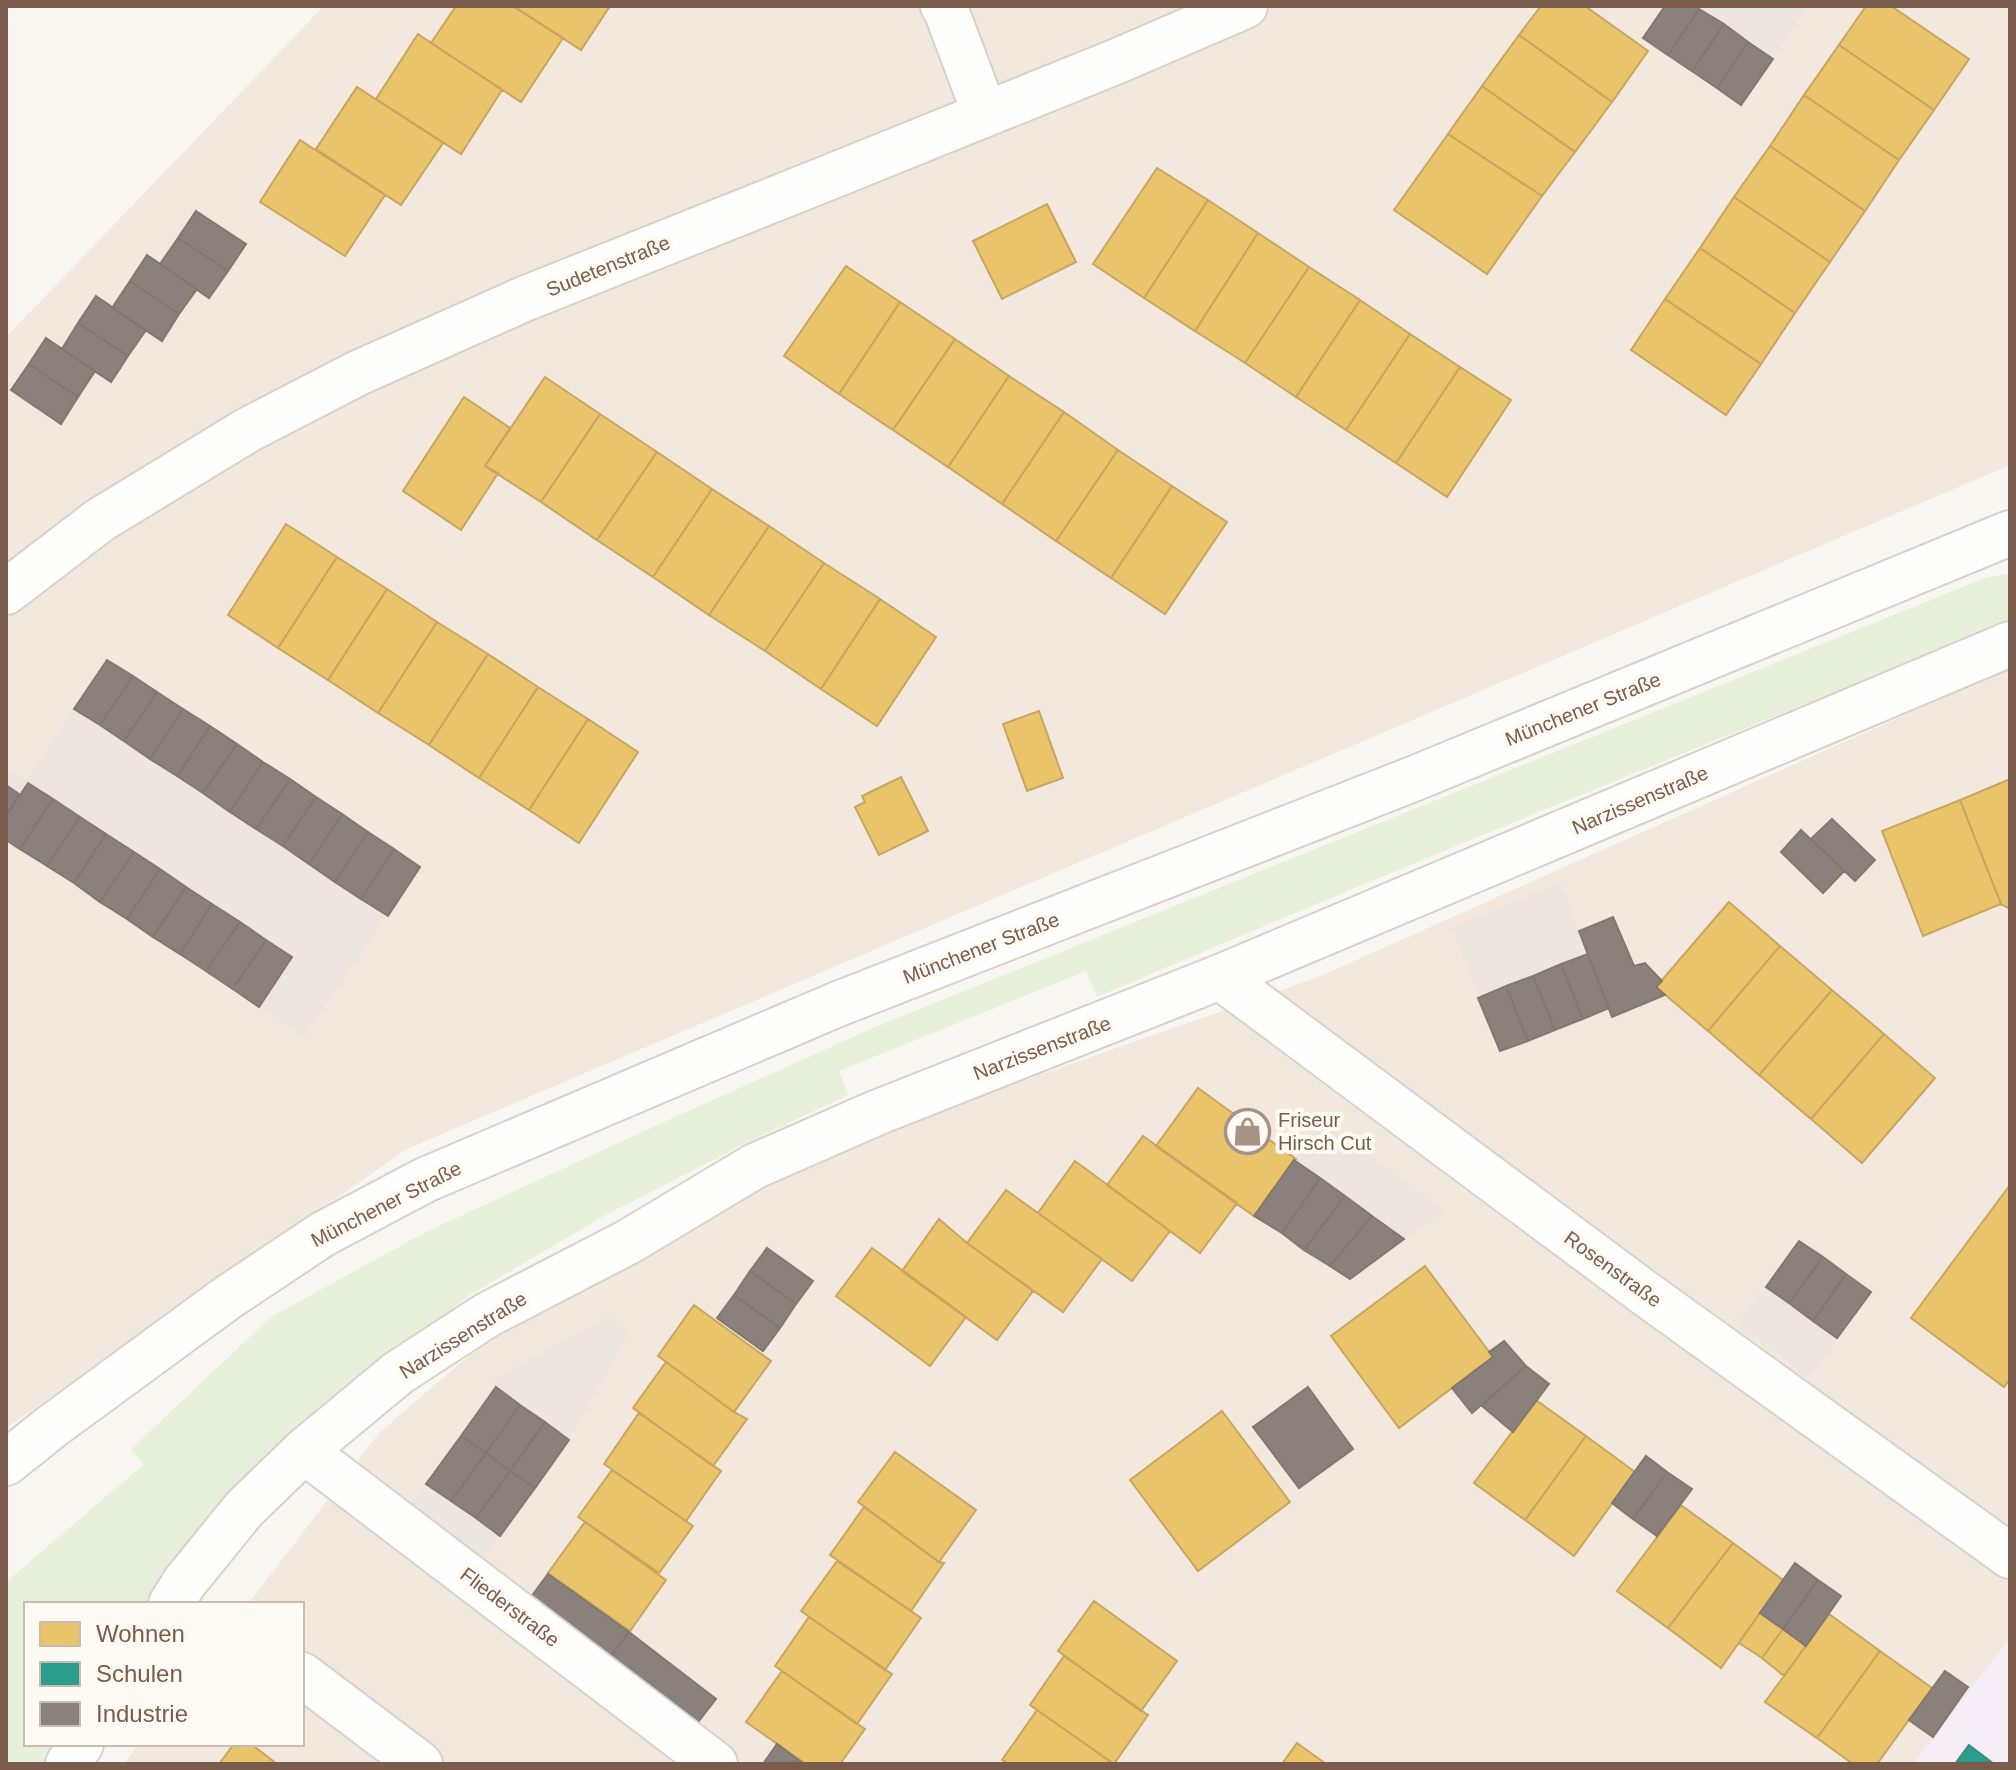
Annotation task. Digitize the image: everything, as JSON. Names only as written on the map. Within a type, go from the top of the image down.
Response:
[{"type":"street","points":[[943,6],[985,114]]},
{"type":"street","name":"Sudetenstraße","points":[[6,592],[113,511],[246,431],[358,373],[524,299],[1115,62],[1245,6]]},
{"type":"street","name":"Münchener Straße","points":[[6,1463],[227,1298],[323,1234],[425,1180],[838,1004],[1413,779],[2010,533]]},
{"type":"street","name":"Narzissenstraße","points":[[189,1597],[244,1509],[304,1451],[398,1373],[487,1315],[628,1242],[755,1166],[876,1113],[1220,977],[2010,644]]},
{"type":"street","name":"Rosenstraße","points":[[1220,977],[1658,1303],[2010,1556]]},
{"type":"street","name":"Fliederstraße","points":[[304,1451],[715,1764]]},
{"type":"street","points":[[304,1677],[420,1764]]},
{"type":"street","points":[[68,1764],[80,1746]]},
{"type":"shaded area","points":[[324,6],[2010,6],[2010,465],[407,1149],[6,1428],[6,337]]},
{"type":"shaded area","points":[[1665,6],[1807,6],[1741,105],[1643,38]]},
{"type":"shaded area","points":[[107,660],[420,867],[304,1036],[6,840],[6,769],[27,781]]},
{"type":"shaded area","points":[[2010,668],[2010,1764],[124,1764],[138,1746],[304,1746],[304,1602],[250,1602],[379,1433],[495,1333],[820,1152],[1316,978]]},
{"type":"shaded area","points":[[1560,883],[1609,1008],[1500,1051],[1453,928]]},
{"type":"shaded area","points":[[1322,1120],[1445,1211],[1350,1279],[1255,1217]]},
{"type":"shaded area","points":[[1799,1241],[1871,1292],[1809,1378],[1737,1323]]},
{"type":"shaded area","points":[[609,1317],[628,1333],[569,1440],[481,1561],[408,1508],[495,1388],[490,1382]]},
{"type":"shaded area","points":[[2010,1638],[2010,1764],[1913,1764]]},
{"type":"green space","points":[[2010,573],[2010,622],[1552,806],[1097,997],[1086,971],[839,1071],[848,1095],[602,1217],[468,1296],[233,1490],[158,1602],[24,1602],[24,1746],[63,1746],[50,1764],[6,1764],[6,1582],[143,1465],[131,1449],[271,1317],[426,1232],[873,1028],[1985,578]]},
{"type":"building: Wohnen","points":[[456,6],[513,6],[563,38],[521,102],[431,43]]},
{"type":"building: Wohnen","points":[[513,6],[610,6],[581,50]]},
{"type":"building: Wohnen","points":[[1541,6],[1585,6],[1648,51],[1612,102],[1519,35]]},
{"type":"building: Wohnen","points":[[1866,6],[1891,6],[1969,59],[1934,110],[1839,45]]},
{"type":"building: Wohnen","points":[[418,34],[502,90],[461,154],[376,99]]},
{"type":"building: Wohnen","points":[[1519,35],[1612,102],[1575,152],[1482,86]]},
{"type":"building: Wohnen","points":[[1839,45],[1934,110],[1899,160],[1804,95]]},
{"type":"building: Wohnen","points":[[1482,86],[1575,152],[1542,196],[1448,134]]},
{"type":"building: Wohnen","points":[[357,87],[443,143],[401,205],[316,149]]},
{"type":"building: Wohnen","points":[[1804,95],[1899,160],[1865,211],[1770,146]]},
{"type":"building: Wohnen","points":[[1448,134],[1542,196],[1487,274],[1394,210]]},
{"type":"building: Wohnen","points":[[300,140],[385,195],[345,256],[260,202]]},
{"type":"building: Wohnen","points":[[1770,146],[1865,211],[1830,262],[1734,197]]},
{"type":"building: Wohnen","points":[[1157,168],[1208,200],[1144,298],[1093,264]]},
{"type":"building: Wohnen","points":[[1734,197],[1830,262],[1795,313],[1700,248]]},
{"type":"building: Wohnen","points":[[1208,200],[1258,233],[1195,331],[1144,298]]},
{"type":"building: Wohnen","points":[[1047,204],[1076,262],[1002,299],[973,241]]},
{"type":"building: Wohnen","points":[[1258,233],[1309,267],[1245,363],[1195,331]]},
{"type":"building: Wohnen","points":[[1700,248],[1795,313],[1761,364],[1665,299]]},
{"type":"building: Wohnen","points":[[846,266],[900,302],[839,394],[784,356]]},
{"type":"building: Wohnen","points":[[1309,267],[1360,300],[1296,397],[1245,363]]},
{"type":"building: Wohnen","points":[[1665,299],[1761,364],[1726,415],[1631,350]]},
{"type":"building: Wohnen","points":[[1360,300],[1410,334],[1346,430],[1296,397]]},
{"type":"building: Wohnen","points":[[900,302],[955,339],[893,430],[839,394]]},
{"type":"building: Wohnen","points":[[1410,334],[1460,367],[1396,463],[1346,430]]},
{"type":"building: Wohnen","points":[[955,339],[1009,376],[948,467],[893,430]]},
{"type":"building: Wohnen","points":[[1460,367],[1511,400],[1447,497],[1396,463]]},
{"type":"building: Wohnen","points":[[1009,376],[1064,412],[1002,504],[948,467]]},
{"type":"building: Wohnen","points":[[545,377],[600,414],[541,502],[485,466]]},
{"type":"building: Wohnen","points":[[464,397],[510,428],[485,466],[498,473],[461,530],[403,491]]},
{"type":"building: Wohnen","points":[[1064,412],[1118,450],[1056,541],[1002,504]]},
{"type":"building: Wohnen","points":[[600,414],[657,452],[597,540],[541,502]]},
{"type":"building: Wohnen","points":[[1118,450],[1172,486],[1111,578],[1056,541]]},
{"type":"building: Wohnen","points":[[657,452],[712,489],[653,577],[597,540]]},
{"type":"building: Wohnen","points":[[1172,486],[1227,522],[1165,614],[1111,578]]},
{"type":"building: Wohnen","points":[[712,489],[769,526],[709,615],[653,577]]},
{"type":"building: Wohnen","points":[[286,524],[337,557],[278,648],[228,615]]},
{"type":"building: Wohnen","points":[[769,526],[824,563],[765,651],[709,615]]},
{"type":"building: Wohnen","points":[[337,557],[387,589],[328,680],[278,648]]},
{"type":"building: Wohnen","points":[[824,563],[880,599],[821,689],[765,651]]},
{"type":"building: Wohnen","points":[[387,589],[437,622],[378,713],[328,680]]},
{"type":"building: Wohnen","points":[[880,599],[936,637],[877,726],[821,689]]},
{"type":"building: Wohnen","points":[[437,622],[488,654],[429,745],[378,713]]},
{"type":"building: Wohnen","points":[[488,654],[538,687],[479,778],[429,745]]},
{"type":"building: Wohnen","points":[[538,687],[588,719],[529,810],[479,778]]},
{"type":"building: Wohnen","points":[[1039,711],[1063,778],[1027,791],[1003,724]]},
{"type":"building: Wohnen","points":[[588,719],[638,752],[579,843],[529,810]]},
{"type":"building: Wohnen","points":[[901,777],[928,831],[879,855],[855,807],[865,802],[862,796]]},
{"type":"building: Wohnen","points":[[2010,779],[2010,909],[2001,904],[1960,800]]},
{"type":"building: Wohnen","points":[[1960,800],[2001,904],[1923,936],[1882,831]]},
{"type":"building: Wohnen","points":[[1729,902],[1780,946],[1708,1031],[1656,987]]},
{"type":"building: Wohnen","points":[[1780,946],[1832,990],[1759,1075],[1708,1031]]},
{"type":"building: Wohnen","points":[[1832,990],[1884,1034],[1811,1119],[1759,1075]]},
{"type":"building: Wohnen","points":[[1884,1034],[1935,1078],[1862,1163],[1811,1119]]},
{"type":"building: Wohnen","points":[[1198,1088],[1296,1159],[1254,1216],[1156,1146]]},
{"type":"building: Wohnen","points":[[1143,1136],[1237,1203],[1200,1253],[1107,1185]]},
{"type":"building: Wohnen","points":[[1075,1161],[1170,1231],[1132,1281],[1038,1213]]},
{"type":"building: Wohnen","points":[[2010,1185],[2010,1379],[2004,1387],[1911,1318]]},
{"type":"building: Wohnen","points":[[1006,1190],[1102,1259],[1063,1312],[967,1243]]},
{"type":"building: Wohnen","points":[[939,1219],[1033,1291],[997,1340],[902,1271]]},
{"type":"building: Wohnen","points":[[872,1248],[966,1317],[930,1366],[836,1296]]},
{"type":"building: Wohnen","points":[[1425,1266],[1493,1357],[1399,1428],[1331,1336]]},
{"type":"building: Wohnen","points":[[694,1305],[771,1361],[734,1412],[658,1356]]},
{"type":"building: Wohnen","points":[[666,1362],[747,1419],[713,1466],[633,1408]]},
{"type":"building: Wohnen","points":[[1536,1400],[1586,1436],[1525,1520],[1474,1483]]},
{"type":"building: Wohnen","points":[[1222,1411],[1290,1502],[1198,1571],[1130,1480]]},
{"type":"building: Wohnen","points":[[639,1413],[721,1471],[686,1521],[604,1464]]},
{"type":"building: Wohnen","points":[[1586,1436],[1635,1472],[1574,1556],[1525,1520]]},
{"type":"building: Wohnen","points":[[895,1452],[976,1510],[939,1562],[858,1502]]},
{"type":"building: Wohnen","points":[[612,1470],[693,1526],[659,1573],[578,1517]]},
{"type":"building: Wohnen","points":[[1681,1505],[1733,1543],[1668,1628],[1617,1591]]},
{"type":"building: Wohnen","points":[[864,1507],[944,1563],[911,1611],[830,1555]]},
{"type":"building: Wohnen","points":[[585,1522],[666,1580],[630,1631],[548,1573]]},
{"type":"building: Wohnen","points":[[1733,1543],[1783,1580],[1721,1668],[1668,1628]]},
{"type":"building: Wohnen","points":[[837,1561],[921,1618],[885,1670],[801,1611]]},
{"type":"building: Wohnen","points":[[1094,1601],[1177,1661],[1141,1711],[1058,1651]]},
{"type":"building: Wohnen","points":[[1760,1613],[1783,1629],[1762,1658],[1739,1643]]},
{"type":"building: Wohnen","points":[[1829,1614],[1880,1651],[1817,1738],[1765,1702]]},
{"type":"building: Wohnen","points":[[809,1617],[892,1674],[857,1724],[775,1666]]},
{"type":"building: Wohnen","points":[[1783,1629],[1806,1646],[1784,1676],[1762,1658]]},
{"type":"building: Wohnen","points":[[1880,1651],[1932,1688],[1877,1764],[1853,1764],[1817,1738]]},
{"type":"building: Wohnen","points":[[1064,1656],[1148,1715],[1114,1764],[1030,1705]]},
{"type":"building: Wohnen","points":[[782,1671],[865,1729],[840,1764],[806,1764],[746,1722]]},
{"type":"building: Wohnen","points":[[1037,1710],[1114,1764],[1009,1764],[1002,1760]]},
{"type":"building: Wohnen","points":[[1297,1743],[1326,1764],[1282,1764]]},
{"type":"building: Wohnen","points":[[232,1746],[254,1746],[277,1764],[219,1764]]},
{"type":"building: Schulen","points":[[1969,1745],[1994,1764],[1955,1764]]},
{"type":"building: Industrie","points":[[1665,6],[1695,6],[1699,9],[1668,55],[1643,38]]},
{"type":"building: Industrie","points":[[1699,9],[1724,24],[1692,71],[1668,55]]},
{"type":"building: Industrie","points":[[1724,24],[1748,42],[1717,88],[1692,71]]},
{"type":"building: Industrie","points":[[1748,42],[1773,59],[1741,105],[1717,88]]},
{"type":"building: Industrie","points":[[196,211],[246,244],[228,271],[178,238]]},
{"type":"building: Industrie","points":[[178,238],[228,271],[209,298],[160,264]]},
{"type":"building: Industrie","points":[[147,255],[197,289],[179,314],[130,281]]},
{"type":"building: Industrie","points":[[130,281],[179,314],[162,341],[112,308]]},
{"type":"building: Industrie","points":[[96,296],[146,330],[128,356],[78,323]]},
{"type":"building: Industrie","points":[[78,323],[128,356],[111,382],[62,349]]},
{"type":"building: Industrie","points":[[46,338],[95,371],[78,397],[29,364]]},
{"type":"building: Industrie","points":[[29,364],[78,397],[61,424],[11,390]]},
{"type":"building: Industrie","points":[[107,660],[133,676],[100,725],[74,709]]},
{"type":"building: Industrie","points":[[133,676],[157,692],[124,741],[100,725]]},
{"type":"building: Industrie","points":[[157,692],[183,709],[150,759],[124,741]]},
{"type":"building: Industrie","points":[[183,709],[210,726],[177,776],[150,759]]},
{"type":"building: Industrie","points":[[210,726],[237,744],[203,793],[177,776]]},
{"type":"building: Industrie","points":[[237,744],[263,762],[230,812],[203,793]]},
{"type":"building: Industrie","points":[[263,762],[290,779],[256,829],[230,812]]},
{"type":"building: Industrie","points":[[290,779],[316,797],[283,846],[256,829]]},
{"type":"building: Industrie","points":[[28,783],[53,799],[20,849],[6,840],[6,816]]},
{"type":"building: Industrie","points":[[6,785],[19,794],[6,816]]},
{"type":"building: Industrie","points":[[316,797],[342,814],[309,864],[283,846]]},
{"type":"building: Industrie","points":[[53,799],[80,817],[47,866],[20,849]]},
{"type":"building: Industrie","points":[[342,814],[368,832],[335,882],[309,864]]},
{"type":"building: Industrie","points":[[80,817],[106,834],[74,883],[47,866]]},
{"type":"building: Industrie","points":[[1832,819],[1875,860],[1855,881],[1811,839]]},
{"type":"building: Industrie","points":[[1801,830],[1844,871],[1823,893],[1781,852]]},
{"type":"building: Industrie","points":[[368,832],[394,849],[361,899],[335,882]]},
{"type":"building: Industrie","points":[[106,834],[134,852],[100,902],[74,883]]},
{"type":"building: Industrie","points":[[394,849],[420,867],[388,916],[361,899]]},
{"type":"building: Industrie","points":[[134,852],[160,869],[127,919],[100,902]]},
{"type":"building: Industrie","points":[[160,869],[186,887],[153,937],[127,919]]},
{"type":"building: Industrie","points":[[186,887],[212,904],[180,954],[153,937]]},
{"type":"building: Industrie","points":[[212,904],[240,922],[206,971],[180,954]]},
{"type":"building: Industrie","points":[[1613,917],[1634,966],[1645,963],[1662,981],[1656,987],[1665,995],[1612,1017],[1579,931]]},
{"type":"building: Industrie","points":[[240,922],[266,940],[233,989],[206,971]]},
{"type":"building: Industrie","points":[[266,940],[292,957],[259,1007],[233,989]]},
{"type":"building: Industrie","points":[[1588,954],[1609,1008],[1583,1019],[1561,964]]},
{"type":"building: Industrie","points":[[1561,964],[1583,1019],[1555,1030],[1533,976]]},
{"type":"building: Industrie","points":[[1533,976],[1555,1030],[1528,1041],[1506,986]]},
{"type":"building: Industrie","points":[[1506,986],[1528,1041],[1500,1051],[1478,998]]},
{"type":"building: Industrie","points":[[1294,1160],[1320,1178],[1282,1233],[1254,1216]]},
{"type":"building: Industrie","points":[[1320,1178],[1345,1196],[1304,1250],[1282,1233]]},
{"type":"building: Industrie","points":[[1345,1196],[1372,1216],[1330,1266],[1304,1250]]},
{"type":"building: Industrie","points":[[1372,1216],[1404,1239],[1350,1279],[1330,1266]]},
{"type":"building: Industrie","points":[[1799,1241],[1823,1257],[1789,1303],[1766,1287]]},
{"type":"building: Industrie","points":[[767,1248],[813,1281],[796,1304],[750,1271]]},
{"type":"building: Industrie","points":[[1823,1257],[1846,1274],[1813,1321],[1789,1303]]},
{"type":"building: Industrie","points":[[750,1271],[796,1304],[780,1328],[734,1295]]},
{"type":"building: Industrie","points":[[1846,1274],[1871,1292],[1837,1338],[1813,1321]]},
{"type":"building: Industrie","points":[[734,1295],[780,1328],[763,1351],[717,1318]]},
{"type":"building: Industrie","points":[[1504,1341],[1526,1366],[1472,1413],[1452,1388],[1493,1357],[1489,1352]]},
{"type":"building: Industrie","points":[[1526,1366],[1549,1384],[1513,1432],[1482,1406]]},
{"type":"building: Industrie","points":[[496,1387],[520,1405],[486,1453],[461,1436]]},
{"type":"building: Industrie","points":[[1308,1387],[1353,1449],[1299,1488],[1253,1427]]},
{"type":"building: Industrie","points":[[520,1405],[545,1422],[510,1471],[486,1453]]},
{"type":"building: Industrie","points":[[545,1422],[569,1440],[535,1488],[510,1471]]},
{"type":"building: Industrie","points":[[461,1436],[486,1453],[451,1501],[426,1484]]},
{"type":"building: Industrie","points":[[486,1453],[510,1471],[476,1518],[451,1501]]},
{"type":"building: Industrie","points":[[1646,1456],[1667,1472],[1633,1519],[1612,1503]]},
{"type":"building: Industrie","points":[[510,1471],[535,1488],[500,1536],[476,1518]]},
{"type":"building: Industrie","points":[[1667,1472],[1692,1489],[1657,1536],[1633,1519]]},
{"type":"building: Industrie","points":[[1795,1563],[1818,1580],[1783,1629],[1760,1613]]},
{"type":"building: Industrie","points":[[548,1574],[629,1632],[611,1656],[531,1597]]},
{"type":"building: Industrie","points":[[1818,1580],[1841,1596],[1806,1646],[1783,1629]]},
{"type":"building: Industrie","points":[[629,1632],[716,1699],[698,1722],[611,1656]]},
{"type":"building: Industrie","points":[[1945,1671],[1968,1687],[1933,1737],[1909,1720]]},
{"type":"building: Industrie","points":[[777,1744],[804,1764],[763,1764]]},
{"type":"place","name":"Friseur Hirsch Cut","points":[[1247,1132]]}]
